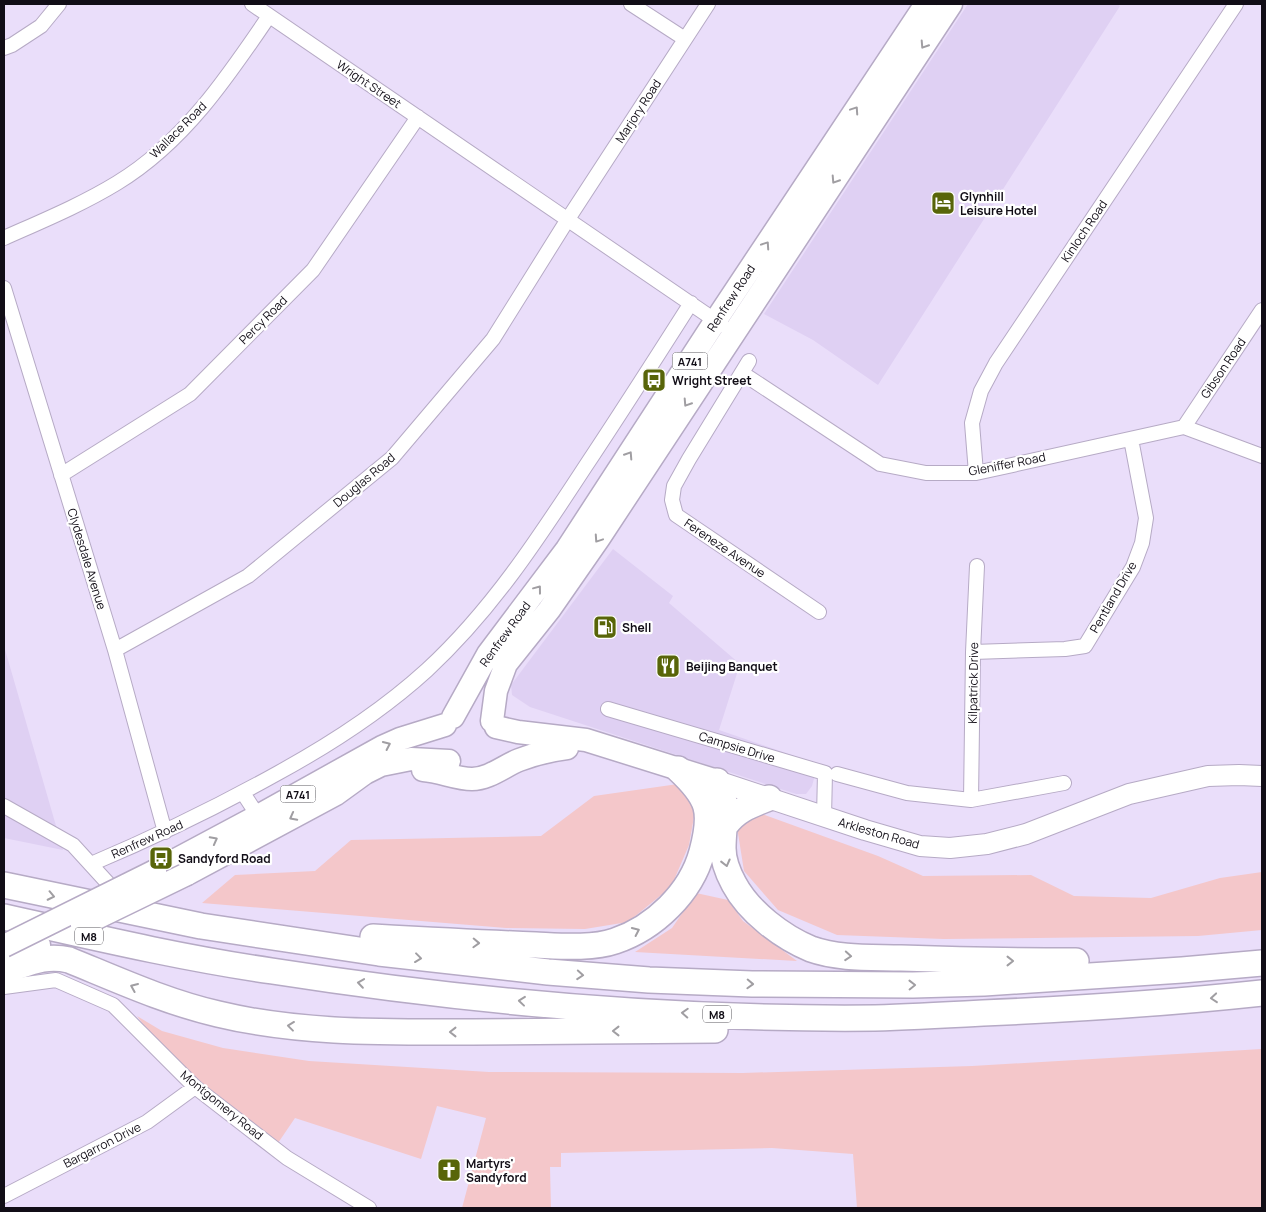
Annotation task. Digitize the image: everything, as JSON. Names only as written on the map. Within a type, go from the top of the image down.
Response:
[{"type":"highway","points":[[201,926],[468,943],[580,945],[614,942],[644,928],[666,911],[685,888],[700,858],[707,833],[708,815],[704,799],[695,785],[678,769]]},
{"type":"highway","points":[[717,781],[724,798],[726,826],[723,849],[725,861],[734,885],[742,898],[774,929],[812,949],[842,956],[981,961],[1261,963]]},
{"type":"highway","points":[[726,826],[730,818],[745,807],[769,798]]},
{"type":"highway","points":[[4,885],[201,926],[379,953],[462,964],[639,979],[839,986],[984,982],[1182,970],[1261,963]]},
{"type":"highway","name":"M8","points":[[4,917],[113,941],[270,971],[402,989],[584,1008],[707,1014],[876,1018],[1172,1002],[1262,993]]},
{"type":"highway","points":[[4,970],[44,958],[57,957],[69,960],[155,996],[217,1014],[251,1021],[325,1030],[568,1032],[835,1028],[936,1022],[1031,1011]]},
{"type":"main road","name":"Renfrew Road","points":[[449,721],[488,654],[568,549],[716,320],[926,4]]},
{"type":"main road","name":"Renfrew Road","points":[[494,724],[496,691],[506,664],[549,610],[599,538],[951,4]]},
{"type":"main road","points":[[473,712],[480,713],[494,724],[499,735],[499,744],[492,760],[486,765],[471,770],[449,761],[441,744],[442,734],[449,721],[459,714],[473,712]]},
{"type":"main road","name":"A741","points":[[4,946],[155,871],[382,747],[449,721]]},
{"type":"main road","name":"Arkleston Road","points":[[494,724],[518,732],[586,740],[717,781]]},
{"type":"main road","name":"Arkleston Road","points":[[492,760],[534,748],[616,749]]},
{"type":"main road","name":"A741","points":[[336,794],[403,770],[430,770],[464,778],[481,778],[528,757],[546,751],[568,748]]},
{"type":"main road","name":"A741","points":[[4,966],[39,945],[187,874],[336,794],[365,773],[381,765],[411,758],[449,761]]},
{"type":"street","points":[[4,48],[12,45],[41,26],[59,4]]},
{"type":"street","name":"Wright Street","points":[[252,4],[734,334]]},
{"type":"street","points":[[631,4],[685,39]]},
{"type":"street","name":"Marjory Road","points":[[568,219],[708,4]]},
{"type":"street","name":"Kinloch Road","points":[[976,472],[972,423],[981,391],[996,363],[1236,4]]},
{"type":"street","name":"Wallace Road","points":[[4,238],[69,209],[118,182],[162,150],[199,113],[270,16]]},
{"type":"street","name":"Percy Road","points":[[61,474],[190,394],[312,270],[418,117]]},
{"type":"street","name":"Douglas Road","points":[[115,650],[248,576],[392,458],[493,338],[568,219]]},
{"type":"street","name":"Clydesdale Avenue","points":[[4,288],[8,317],[61,474],[115,650],[165,832]]},
{"type":"street","name":"Renfrew Road","points":[[91,864],[165,832],[243,793],[323,748],[398,696],[428,670],[456,642],[510,579],[544,531],[691,303]]},
{"type":"street","name":"Gibson Road","points":[[1184,427],[1262,310]]},
{"type":"street","name":"Gleniffer Road","points":[[745,367],[880,464],[926,472],[976,472],[1184,427]]},
{"type":"street","name":"Fereneze Avenue","points":[[745,367],[674,486],[672,500],[676,515],[819,612]]},
{"type":"street","points":[[1184,427],[1262,456]]},
{"type":"street","name":"Pentland Drive","points":[[973,652],[1065,649],[1085,646],[1132,567],[1142,544],[1146,518],[1130,439]]},
{"type":"street","name":"Kilpatrick Drive","points":[[971,800],[973,652],[977,566]]},
{"type":"street","name":"Campsie Drive","points":[[608,709],[825,773],[824,816]]},
{"type":"street","points":[[837,774],[907,793],[971,800],[1064,784]]},
{"type":"street","name":"Arkleston Road","points":[[717,781],[865,830],[920,846],[950,848],[987,844],[1026,834],[1129,794],[1208,776],[1239,774],[1262,776]]},
{"type":"street","points":[[243,793],[258,816]]},
{"type":"street","points":[[4,806],[67,840],[115,891]]},
{"type":"street","name":"Montgomery Road","points":[[4,987],[56,980],[113,1005],[195,1086],[288,1158],[369,1208]]},
{"type":"street","name":"Bargarron Drive","points":[[4,1196],[147,1122],[195,1086]]},
{"type":"shaded area","points":[[968,4],[1117,4],[1120,6],[878,385],[813,340],[764,314]]},
{"type":"shaded area","points":[[613,549],[673,596],[669,603],[740,664],[719,730],[818,764],[812,786],[806,794],[796,794],[530,707],[512,695],[511,685]]},
{"type":"shaded area","points":[[4,646],[63,850],[4,838]]},
{"type":"shaded area","points":[[685,783],[697,800],[689,845],[671,887],[628,922],[585,929],[506,928],[202,903],[235,875],[315,871],[351,840],[541,836],[594,796]]},
{"type":"shaded area","points":[[762,814],[878,856],[923,876],[1031,875],[1074,896],[1151,898],[1220,878],[1262,872],[1262,930],[1198,936],[944,939],[837,935],[778,910],[744,871],[737,827]]},
{"type":"shaded area","points":[[696,893],[728,900],[743,921],[797,961],[635,952],[672,928]]},
{"type":"shaded area","points":[[137,1016],[162,1031],[223,1048],[309,1061],[489,1072],[743,1073],[972,1066],[1262,1049],[1262,1208],[857,1208],[853,1154],[772,1148],[561,1153],[561,1167],[550,1167],[551,1208],[462,1208],[486,1118],[437,1106],[421,1159],[295,1118],[278,1143],[221,1100],[153,1038]]},
{"type":"place","name":"Glynhill Leisure Hotel","points":[[943,203]]},
{"type":"place","name":"Wright Street","points":[[654,380]]},
{"type":"place","name":"Shell","points":[[605,627]]},
{"type":"place","name":"Beijing Banquet","points":[[668,666]]},
{"type":"place","name":"Sandyford Road","points":[[161,858]]},
{"type":"place","name":"Martyrs' Sandyford","points":[[449,1170]]}]
